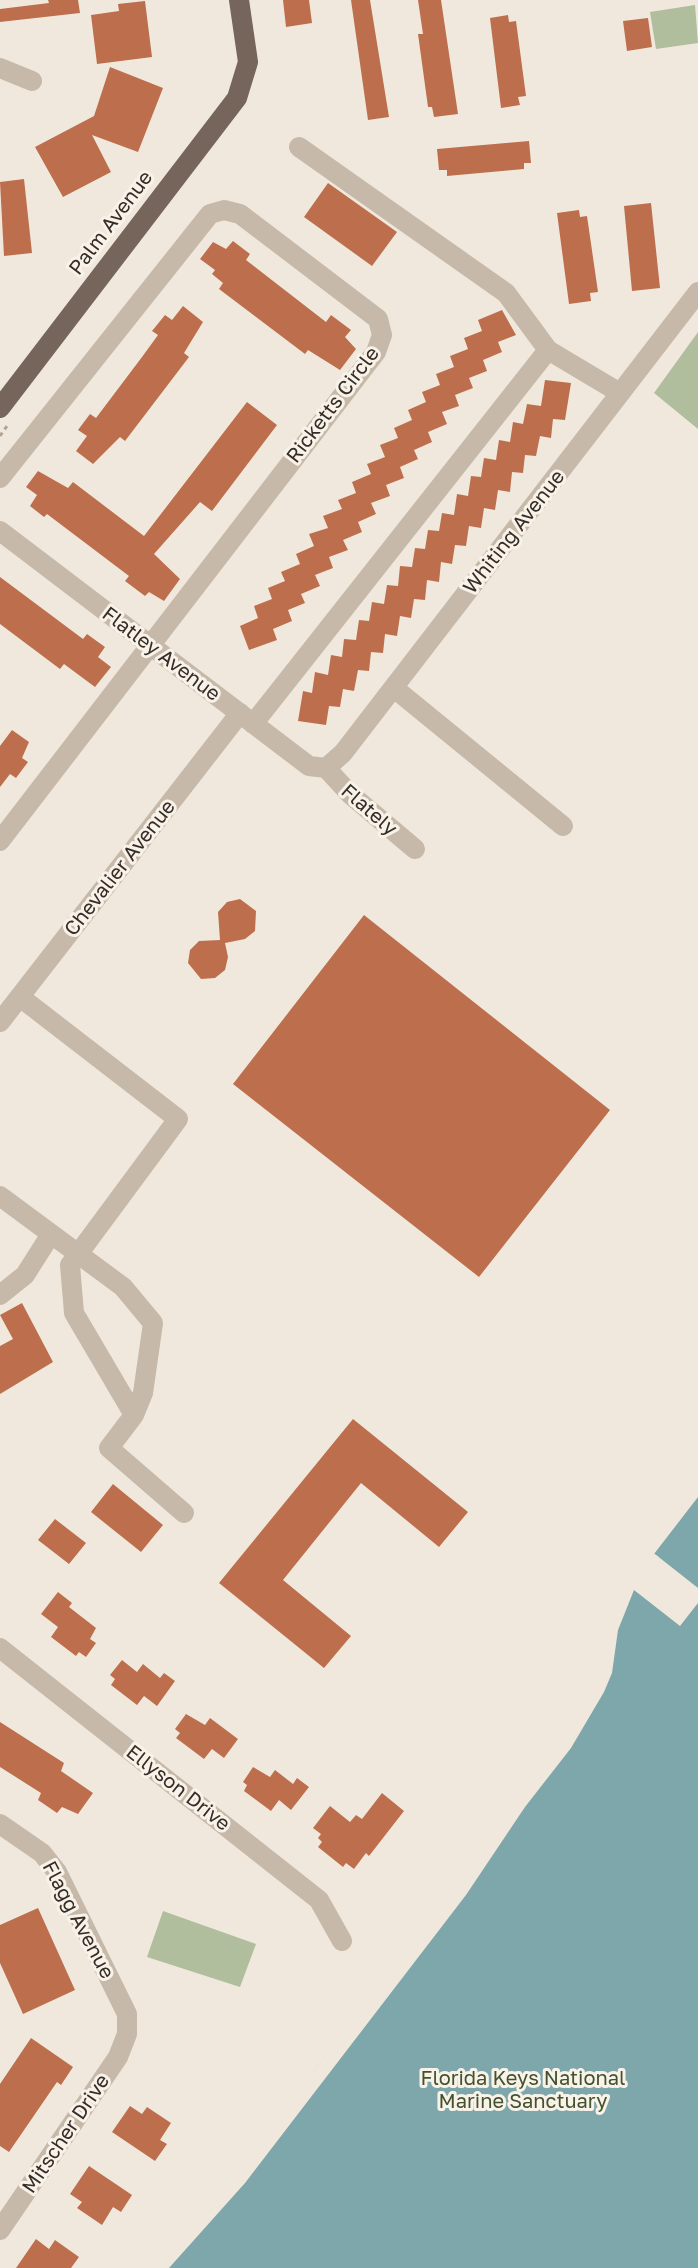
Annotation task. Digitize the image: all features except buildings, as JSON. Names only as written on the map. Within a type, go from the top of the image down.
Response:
[{"type":"main road","name":"Palm Avenue","points":[[0,408],[237,98],[248,62],[239,0]]},
{"type":"street","points":[[0,68],[32,81]]},
{"type":"street","points":[[299,147],[506,293],[548,350],[620,393]]},
{"type":"street","name":"Ricketts Circle","points":[[0,478],[210,214],[224,210],[240,214],[378,319],[382,335],[376,352],[0,841]]},
{"type":"street","name":"Whiting Avenue","points":[[326,768],[343,753],[394,688],[698,292]]},
{"type":"street","name":"Chevalier Avenue","points":[[0,1022],[548,350]]},
{"type":"street","name":"Flatley Avenue","points":[[0,531],[309,766],[326,768]]},
{"type":"street","points":[[394,688],[563,826]]},
{"type":"street","name":"Flately","points":[[326,768],[334,780],[415,849]]},
{"type":"street","points":[[20,997],[178,1119],[70,1265],[74,1313],[134,1415]]},
{"type":"street","points":[[0,1196],[123,1287],[153,1323],[143,1393],[134,1415],[109,1448],[184,1513]]},
{"type":"street","points":[[0,1295],[25,1275],[51,1234]]},
{"type":"street","name":"Ellyson Drive","points":[[0,1648],[319,1900],[342,1941]]},
{"type":"street","name":"Flagg Avenue","points":[[0,1824],[42,1853],[57,1872],[127,2014],[127,2034]]},
{"type":"street","name":"Mitscher Drive","points":[[0,2230],[118,2057],[127,2034]]},
{"type":"green space","points":[[695,5],[698,43],[656,49],[650,12]]},
{"type":"green space","points":[[698,332],[698,429],[654,393]]},
{"type":"green space","points":[[163,1911],[256,1944],[240,1987],[147,1957]]},
{"type":"water","name":"Florida Keys National Marine Sanctuary","points":[[698,1497],[698,2268],[149,2268],[243,2164],[572,1735],[601,1683],[611,1633],[634,1589],[659,1557],[654,1554]]},
{"type":"pier","points":[[651,1551],[698,1588],[698,1603],[680,1626],[634,1590],[618,1630],[612,1673],[604,1692],[571,1748],[525,1807],[466,1895],[245,2183],[169,2268],[145,2268],[240,2162],[314,2071],[569,1732],[598,1681],[607,1632],[626,1584],[634,1584],[654,1558]]}]
